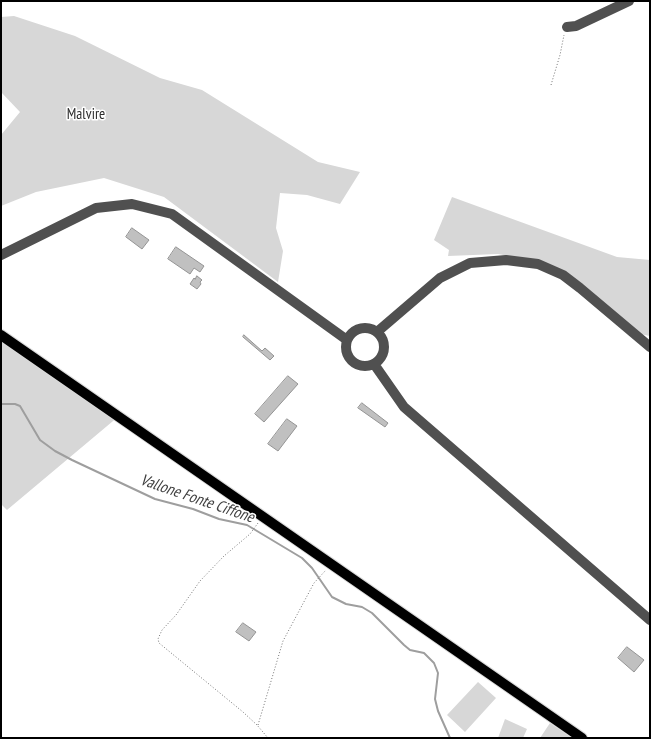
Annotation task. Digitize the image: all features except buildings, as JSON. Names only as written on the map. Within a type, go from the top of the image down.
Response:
[{"type":"main road","points":[[1,334],[582,738]]},
{"type":"street","points":[[568,27],[576,26],[629,1]]},
{"type":"street","points":[[1,255],[96,208],[132,204],[172,214],[347,340]]},
{"type":"street","points":[[377,332],[440,278],[470,263],[506,260],[538,264],[563,275],[646,341],[650,347]]},
{"type":"street","points":[[364,328],[377,332],[382,338],[384,345],[383,353],[379,359],[374,364],[366,366],[359,365],[352,361],[346,347],[347,340],[351,334],[364,328]]},
{"type":"street","points":[[374,364],[404,407],[650,620]]},
{"type":"path","points":[[551,85],[565,31],[568,27]]},
{"type":"path","points":[[257,524],[252,532],[224,556],[200,581],[176,615],[162,630],[158,639],[159,643],[243,712],[268,738]]},
{"type":"path","points":[[257,726],[283,641],[319,576]]},
{"type":"green space","name":"Malvire","points":[[14,16],[75,36],[160,78],[202,90],[318,162],[360,172],[340,204],[307,195],[280,193],[276,228],[283,251],[278,282],[164,197],[104,178],[36,192],[1,206],[1,135],[20,112],[1,92],[1,17]]},
{"type":"green space","points":[[452,197],[617,257],[650,260],[650,336],[640,334],[541,262],[498,254],[448,256],[449,250],[434,240]]},
{"type":"green space","points":[[1,337],[119,416],[7,510],[1,504]]},
{"type":"green space","points":[[478,682],[496,698],[465,732],[447,715]]},
{"type":"green space","points":[[505,719],[527,729],[523,738],[498,738]]},
{"type":"green space","points":[[550,723],[572,738],[540,738]]},
{"type":"waterway","name":"Vallone Fonte Ciffone","points":[[1,404],[15,404],[20,406],[40,440],[55,451],[72,460],[155,499],[193,509],[219,519],[247,525],[302,558],[312,568],[332,597],[346,604],[362,607],[372,613],[410,650],[424,653],[434,663],[438,673],[435,699],[438,711],[450,738]]}]
